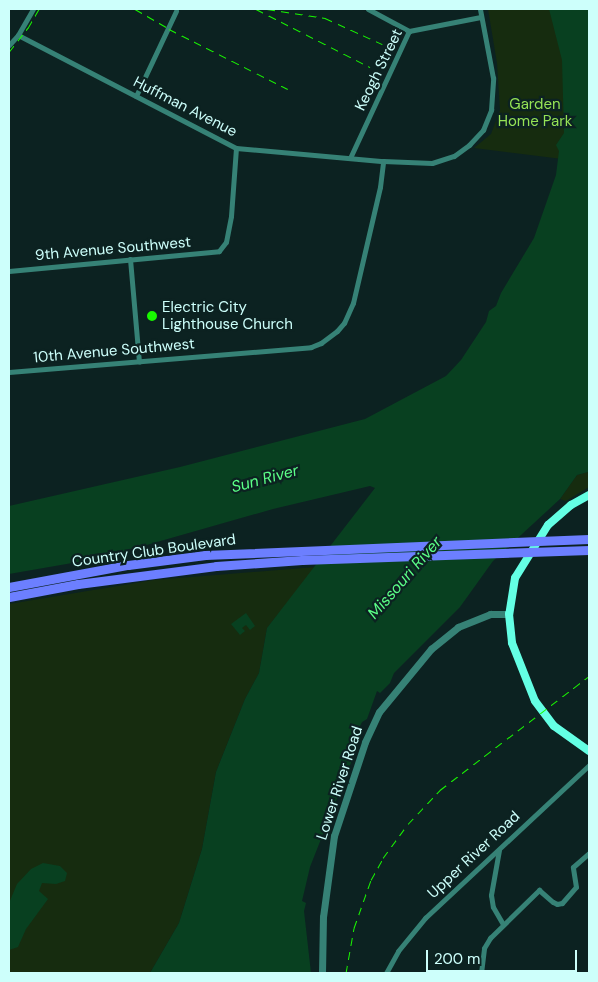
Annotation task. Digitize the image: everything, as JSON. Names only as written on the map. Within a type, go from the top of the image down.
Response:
[{"type":"highway","name":"Country Club Boulevard","points":[[9,586],[128,565],[205,555],[589,539]]},
{"type":"highway","name":"Country Club Boulevard","points":[[9,597],[216,566],[302,560],[589,550]]},
{"type":"main road","points":[[589,495],[571,505],[548,525],[515,578],[509,614],[512,643],[535,700],[554,726],[589,752]]},
{"type":"street","points":[[9,45],[18,35],[33,9]]},
{"type":"street","points":[[368,9],[409,31]]},
{"type":"street","name":"Huffman Avenue","points":[[18,35],[236,148],[383,162],[432,163],[454,156],[469,145],[483,130],[491,110],[493,88],[480,9]]},
{"type":"street","points":[[136,96],[176,11]]},
{"type":"street","name":"Keogh Street","points":[[350,158],[409,31],[481,17]]},
{"type":"street","name":"9th Avenue Southwest","points":[[9,271],[219,251],[226,242],[231,216],[236,148]]},
{"type":"street","name":"10th Avenue Southwest","points":[[9,372],[311,347],[321,343],[337,331],[348,317],[353,303],[380,187],[383,162]]},
{"type":"street","points":[[130,259],[139,362]]},
{"type":"street","name":"Lower River Road","points":[[322,973],[323,917],[334,836],[365,742],[379,712],[431,649],[458,627],[490,614],[509,614]]},
{"type":"street","name":"Upper River Road","points":[[386,973],[398,951],[420,924],[589,764]]},
{"type":"street","points":[[500,849],[491,895],[493,907],[503,924]]},
{"type":"street","points":[[481,973],[484,948],[490,938],[539,890],[553,902],[557,904],[562,902],[576,887],[573,867],[589,853]]},
{"type":"green space","name":"Garden Home Park","points":[[488,9],[551,9],[561,33],[570,112],[562,159],[474,148],[491,134],[500,110],[497,63]]},
{"type":"green space","points":[[589,469],[589,487],[566,501],[560,499],[577,475],[588,472]]},
{"type":"green space","points":[[316,567],[267,628],[259,673],[245,699],[216,772],[202,849],[179,923],[150,973],[9,973],[9,604],[154,580]]},
{"type":"water","points":[[549,9],[589,9],[588,472],[577,475],[560,499],[493,561],[460,607],[394,673],[390,683],[380,693],[377,691],[367,719],[362,722],[356,734],[358,745],[310,867],[302,901],[306,903],[304,911],[311,973],[150,973],[179,923],[202,849],[216,772],[245,699],[259,673],[267,628],[375,488],[370,486],[273,509],[101,558],[9,574],[9,506],[180,467],[365,419],[446,376],[461,360],[486,322],[489,311],[496,306],[501,293],[534,238],[556,175],[559,151],[556,145],[564,133],[562,60]]},
{"type":"water","points":[[246,613],[255,626],[250,630],[246,625],[242,628],[245,631],[240,635],[231,624]]},
{"type":"water","points":[[43,863],[60,866],[67,873],[65,881],[56,884],[42,883],[39,891],[48,899],[26,929],[18,947],[9,950],[9,903],[17,884],[31,869]]},
{"type":"railway","points":[[9,52],[28,28],[39,9]]},
{"type":"railway","points":[[135,9],[169,29],[288,89]]},
{"type":"railway","points":[[256,9],[370,67]]},
{"type":"railway","points":[[267,9],[325,18],[382,44]]},
{"type":"railway","points":[[346,973],[354,928],[371,880],[383,858],[408,824],[440,790],[589,676]]},
{"type":"place","name":"Electric City Lighthouse Church","points":[[152,316]]},
{"type":"water label","name":"Sun River","points":[[265,479]]},
{"type":"water label","name":"Missouri River","points":[[405,578]]}]
